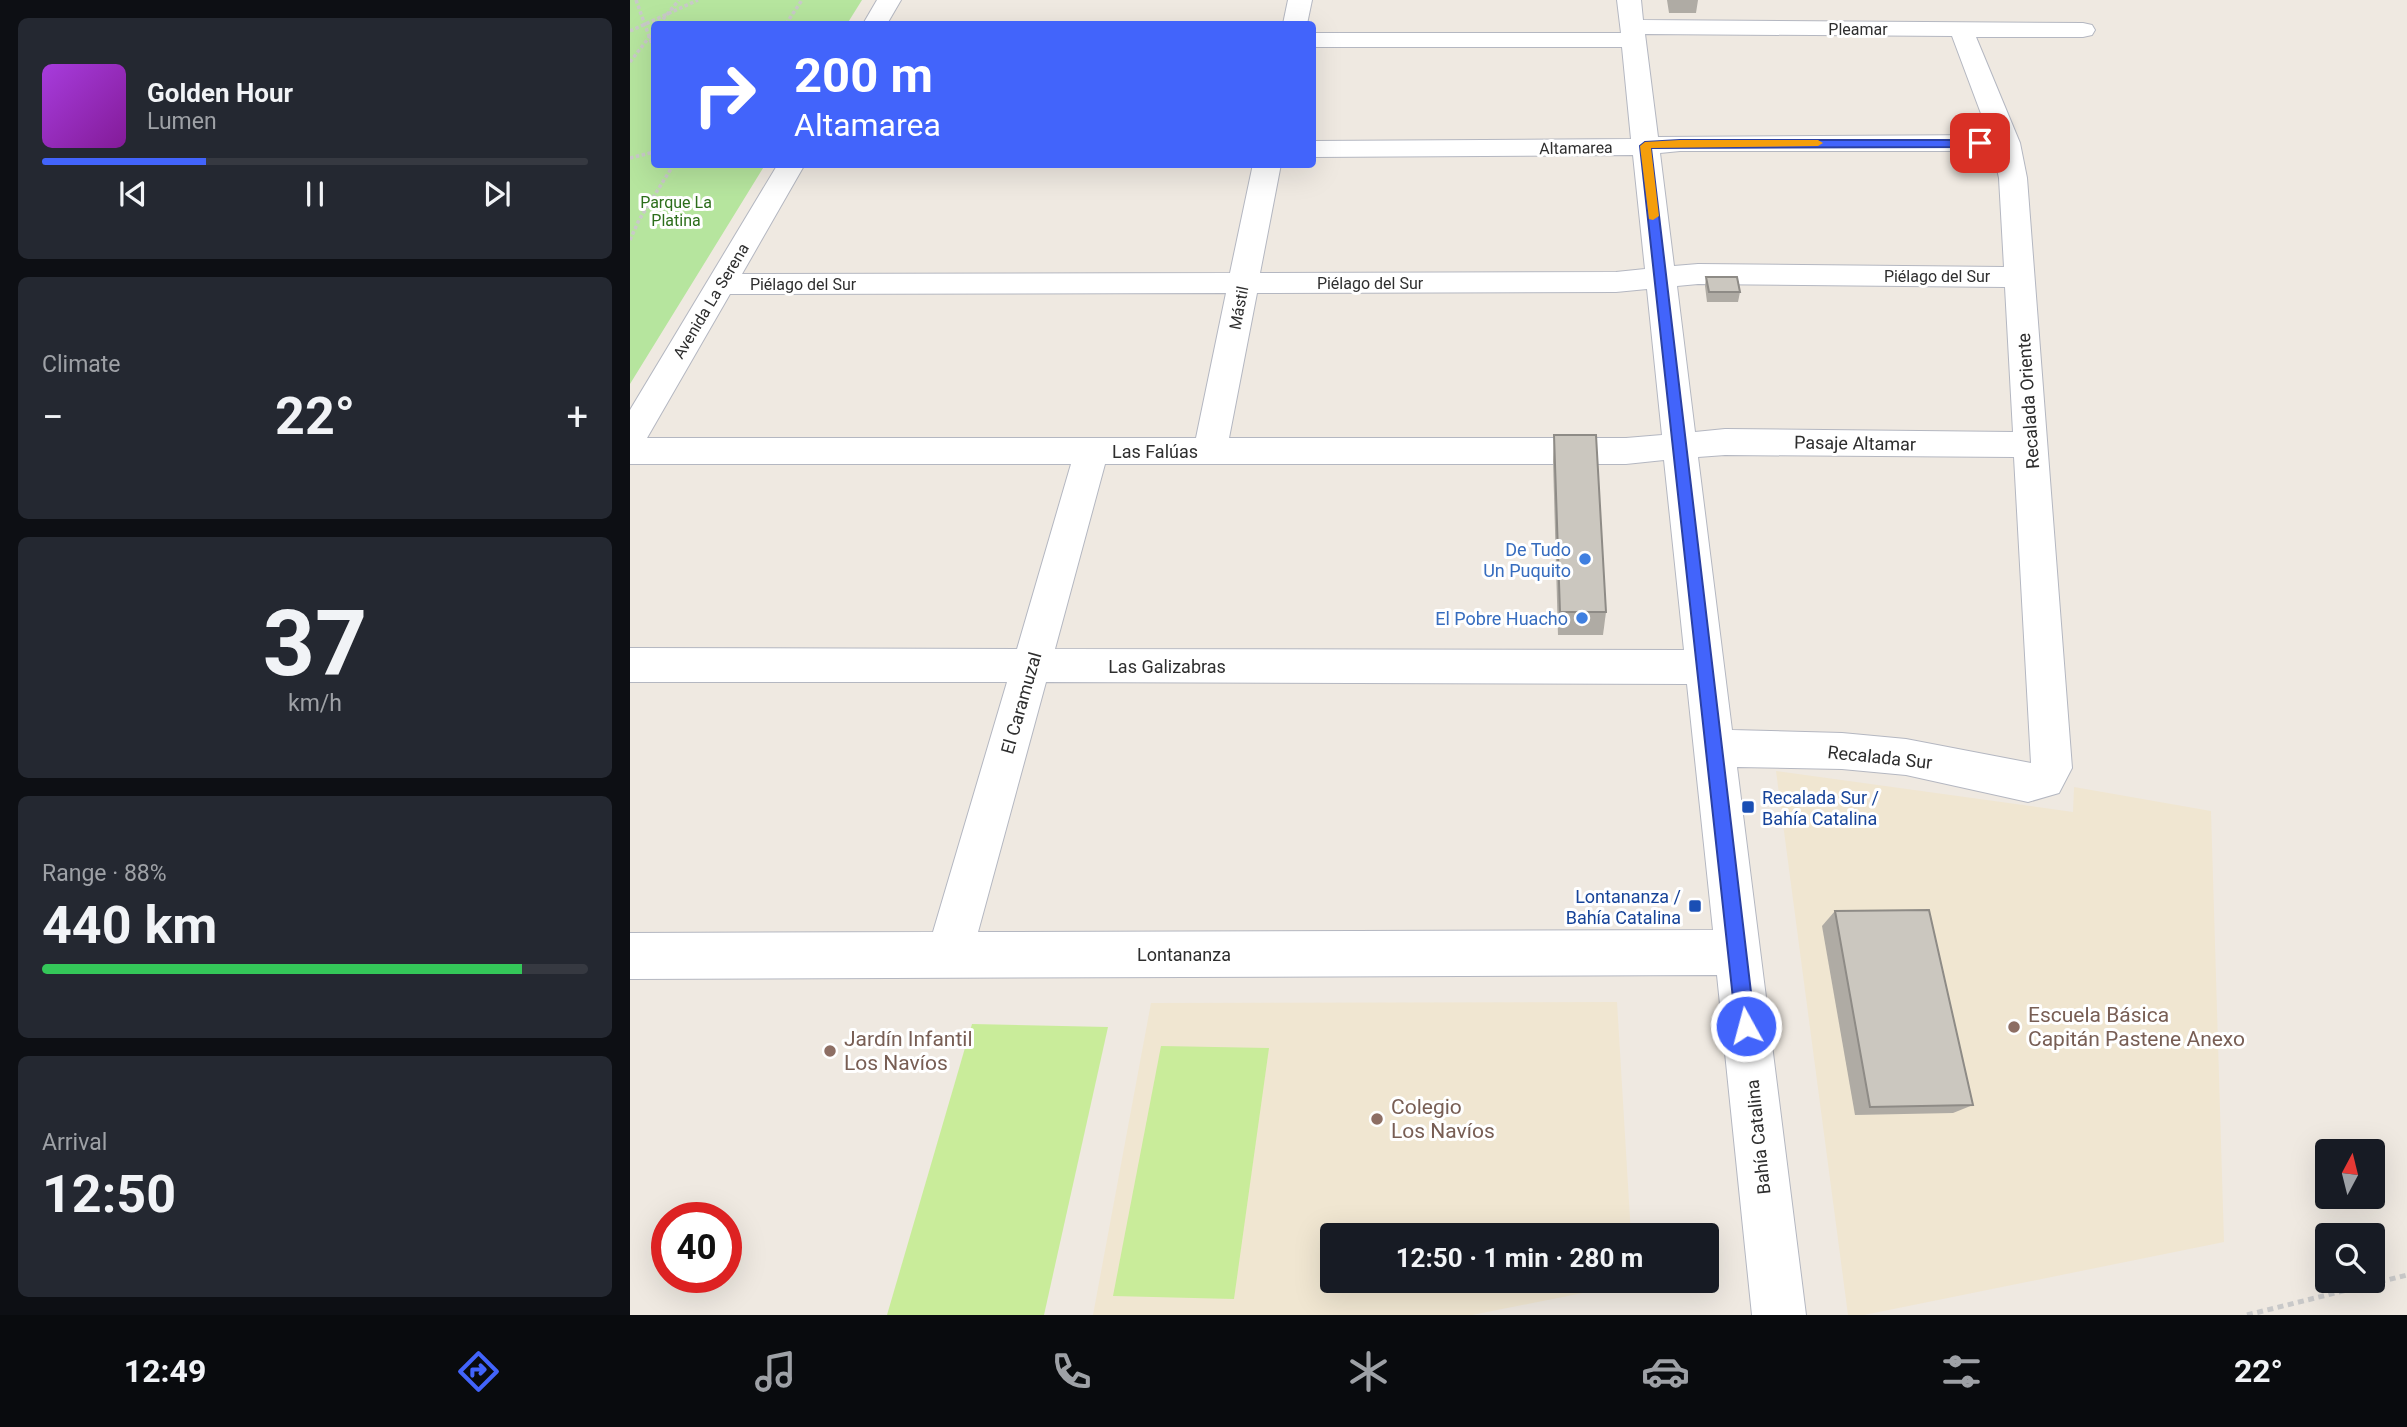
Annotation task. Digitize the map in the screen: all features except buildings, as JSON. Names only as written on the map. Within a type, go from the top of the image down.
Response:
[{"type":"street","points":[[877,21],[889,0]]},
{"type":"street","points":[[1296,21],[1300,0]]},
{"type":"street","name":"Pleamar","points":[[1316,40],[1631,23],[1961,29],[2006,20],[2084,30]]},
{"type":"street","name":"Bahía Catalina","points":[[1631,23],[1779,1315]]},
{"type":"street","name":"Recalada Oriente","points":[[1961,29],[2007,143],[2013,177],[2052,761],[2052,768],[2044,780]]},
{"type":"street","name":"Altamarea","points":[[1316,149],[1608,149],[1680,143],[2007,143]]},
{"type":"street","name":"Avenida La Serena","points":[[630,438],[790,168]]},
{"type":"street","name":"Mástil","points":[[1210,452],[1266,168]]},
{"type":"street","name":"Piélago del Sur","points":[[721,284],[1616,282],[1698,274],[2019,277]]},
{"type":"street","name":"Pasaje Altamar","points":[[1679,446],[1725,442],[2031,445]]},
{"type":"street","name":"Las Falúas","points":[[630,451],[1626,452],[1679,446]]},
{"type":"street","name":"El Caramuzal","points":[[949,955],[1092,451]]},
{"type":"street","name":"Las Galizabras","points":[[630,665],[1704,667]]},
{"type":"street","name":"Recalada Sur","points":[[1714,748],[1874,753],[1941,763],[2028,783],[2044,780]]},
{"type":"street","name":"Lontananza","points":[[630,956],[1737,952]]},
{"type":"path","points":[[636,0],[651,42]]},
{"type":"path","points":[[661,21],[679,0]]},
{"type":"path","points":[[652,21],[698,0]]},
{"type":"path","points":[[788,21],[802,0]]},
{"type":"path","points":[[630,31],[651,21]]},
{"type":"path","points":[[630,61],[651,35]]},
{"type":"path","points":[[630,158],[651,153]]},
{"type":"path","points":[[630,240],[639,220],[672,168]]},
{"type":"path","points":[[2247,1315],[2407,1275]]},
{"type":"shaded area","name":"Escuela Básica Capitán Pastene Anexo","points":[[1776,771],[2073,812],[2074,787],[2211,811],[2224,1242],[1864,1315],[1848,1315]]},
{"type":"shaded area","name":"Colegio Los Navíos","points":[[1617,1002],[1630,1223],[1320,1223],[1320,1293],[1583,1293],[1472,1315],[1093,1315],[1151,1003]]},
{"type":"green space","name":"Parque La Platina","points":[[630,0],[862,0],[849,21],[651,21],[651,168],[763,168],[630,384]]},
{"type":"green space","points":[[972,1024],[1108,1027],[1044,1315],[887,1315]]},
{"type":"green space","points":[[1161,1046],[1269,1048],[1234,1299],[1113,1296]]},
{"type":"slow traffic","points":[[1653,216],[1645,146],[1680,143],[1818,143]]},
{"type":"place","name":"De Tudo Un Puquito","points":[[1585,559]]},
{"type":"place","name":"El Pobre Huacho","points":[[1582,618]]},
{"type":"place","name":"Recalada Sur / Bahía Catalina","points":[[1748,807]]},
{"type":"place","name":"Lontananza / Bahía Catalina","points":[[1695,906]]},
{"type":"place","name":"Escuela Básica Capitán Pastene Anexo","points":[[2014,1027]]},
{"type":"place","name":"Jardín Infantil Los Navíos","points":[[830,1051]]},
{"type":"place","name":"Colegio Los Navíos","points":[[1377,1119]]},
{"type":"route","points":[[1746,1026],[1645,146],[1680,143],[1980,143]]}]
